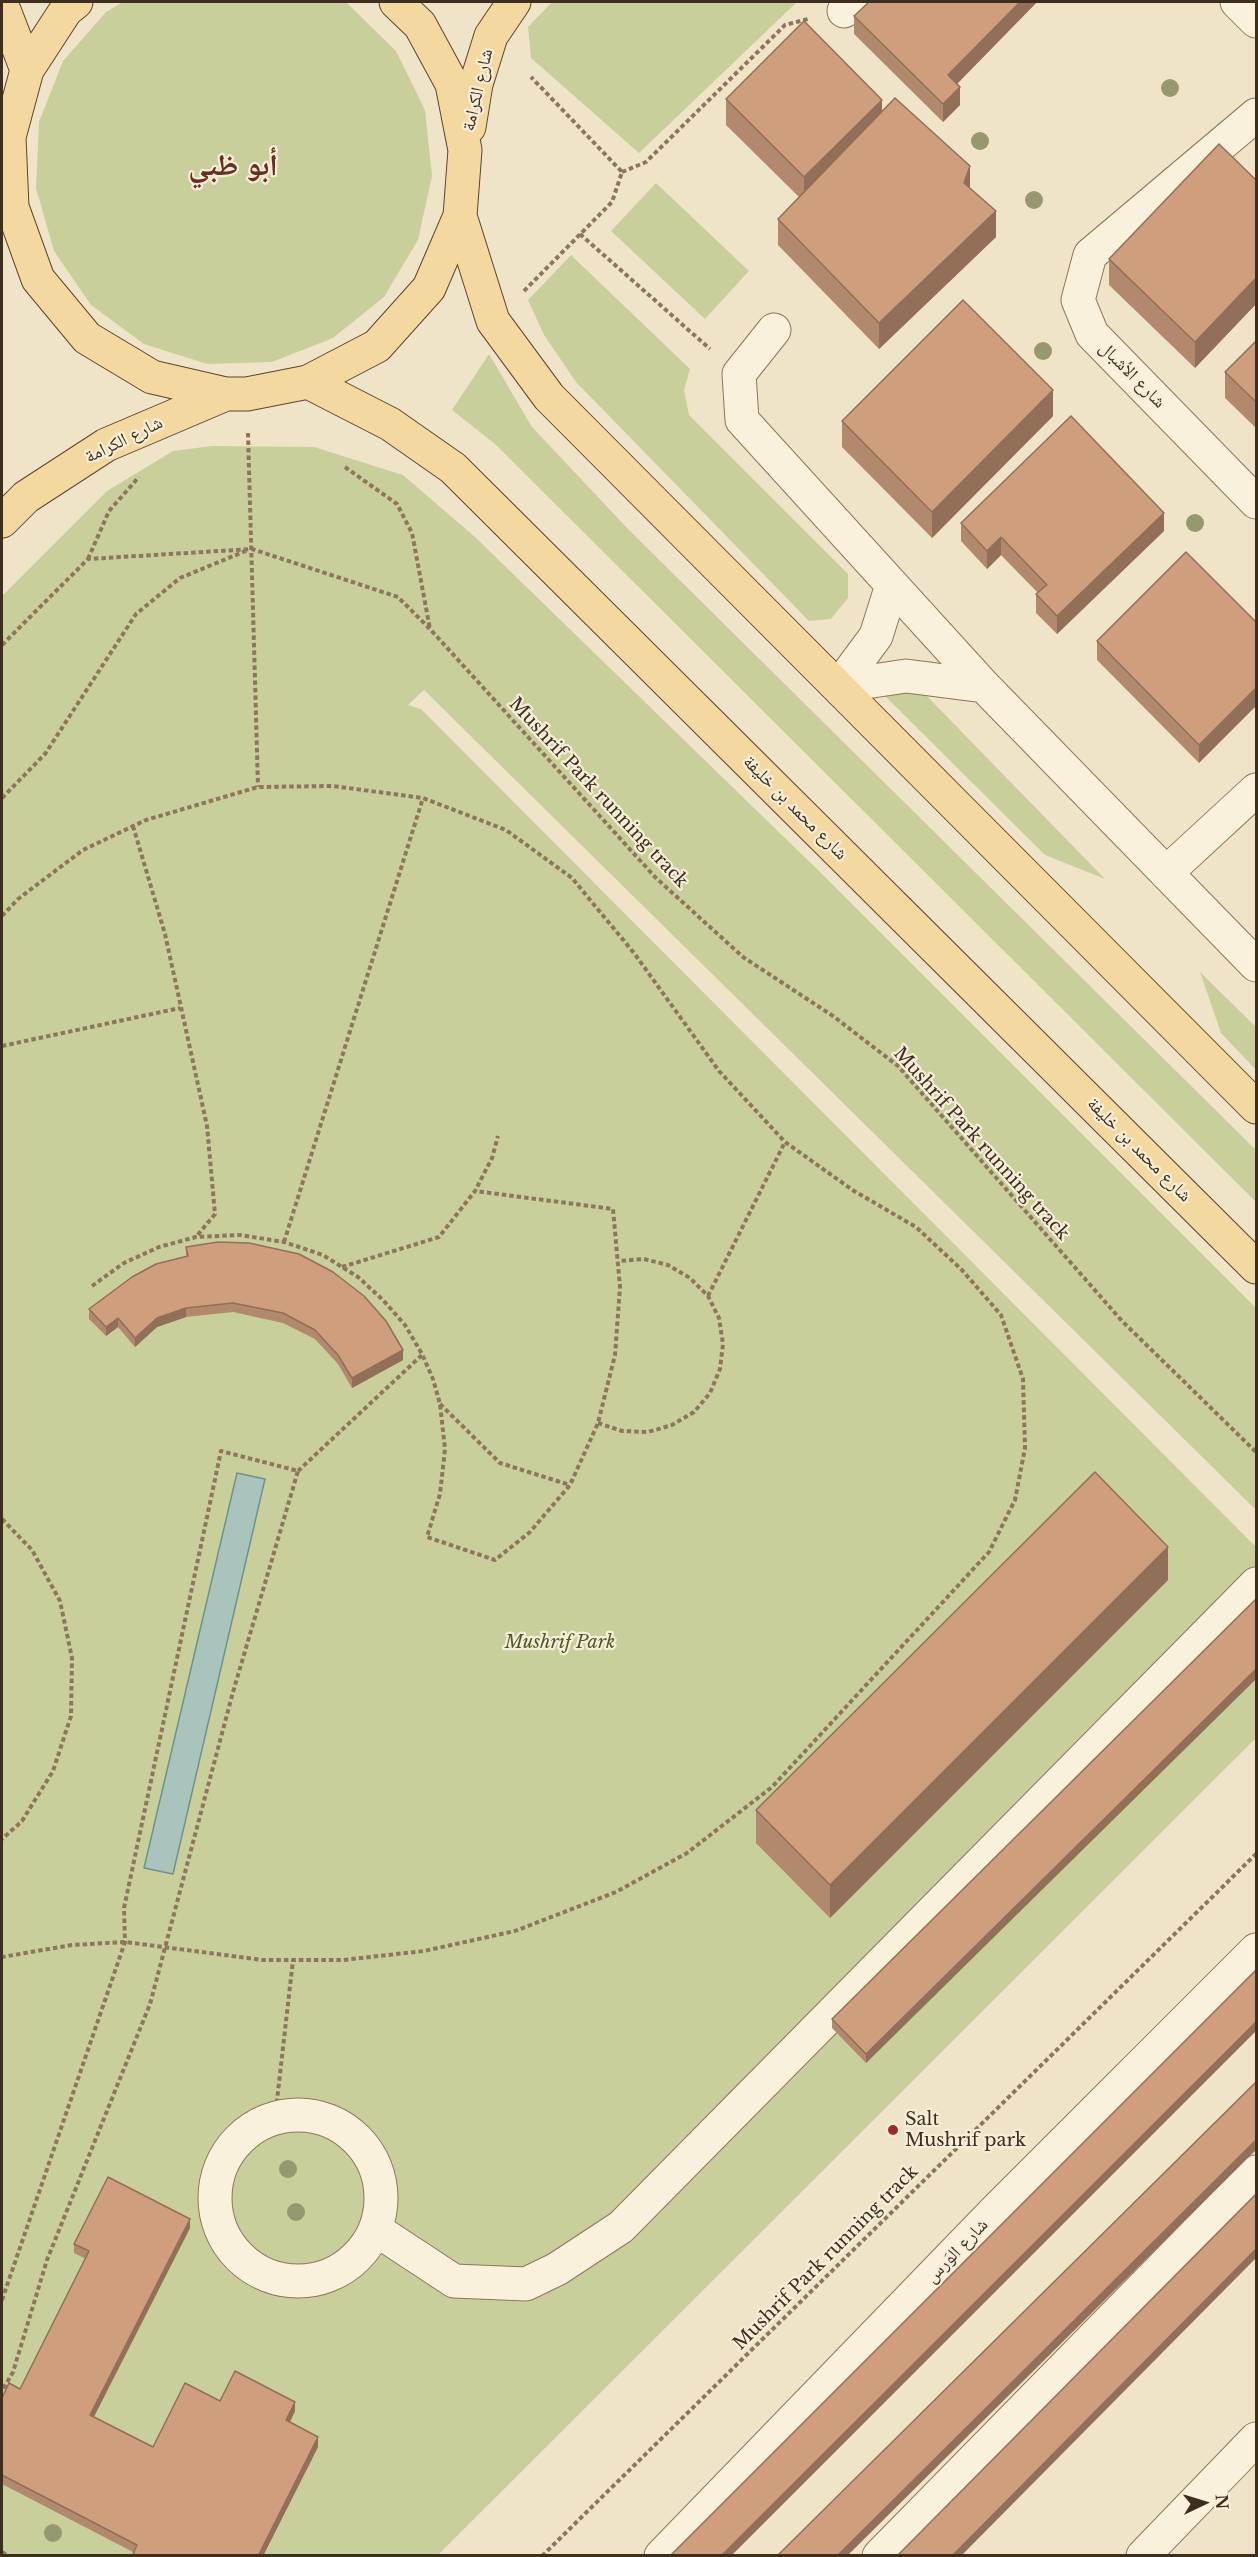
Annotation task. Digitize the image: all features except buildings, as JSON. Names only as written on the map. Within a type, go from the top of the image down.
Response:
[{"type":"main road","points":[[76,2],[66,10],[27,70],[9,137],[7,215],[38,279],[87,338],[152,377],[236,394],[308,382],[377,346],[429,288],[460,216],[465,150],[452,84],[420,25],[396,2]]},
{"type":"main road","name":"شارع الكرامة","points":[[465,150],[476,84],[491,36],[514,2]]},
{"type":"main road","points":[[2,5],[27,70]]},
{"type":"main road","points":[[460,216],[493,321],[549,398],[1257,1107]]},
{"type":"main road","name":"شارع محمد بن خليفة","points":[[308,382],[390,424],[453,468],[1257,1267]]},
{"type":"main road","name":"شارع الكرامة","points":[[2,521],[26,497],[106,445],[236,394]]},
{"type":"street","points":[[1237,2],[1257,21]]},
{"type":"street","name":"شارع الأشبال","points":[[1257,115],[1090,255],[1078,300],[1092,334],[1257,502]]},
{"type":"street","points":[[774,330],[739,374],[742,420],[984,686],[1257,965]]},
{"type":"street","points":[[839,686],[876,636],[892,585]]},
{"type":"street","points":[[839,686],[906,676],[984,686]]},
{"type":"street","points":[[1166,873],[1257,790]]},
{"type":"street","points":[[375,2229],[454,2280],[526,2284],[557,2269],[621,2227],[1257,1584]]},
{"type":"street","name":"شارع الوَرس","points":[[661,2556],[996,2210],[1257,1950]]},
{"type":"street","points":[[301,2114],[327,2119],[351,2133],[368,2152],[379,2177],[381,2203],[375,2229],[360,2254],[339,2271],[313,2280],[285,2280],[259,2271],[237,2254],[222,2230],[215,2203],[218,2175],[230,2150],[250,2130],[275,2118],[301,2114]]},
{"type":"street","points":[[879,2556],[1257,2172]]},
{"type":"street","points":[[1143,2556],[1257,2439]]},
{"type":"path","points":[[523,291],[612,202],[622,172],[646,162],[785,25],[848,6]]},
{"type":"path","points":[[531,77],[622,172]]},
{"type":"path","points":[[580,234],[739,374]]},
{"type":"path","points":[[236,394],[252,549],[258,787]]},
{"type":"path","points":[[345,467],[397,504],[412,533],[430,629]]},
{"type":"path","points":[[2,645],[88,559],[109,511],[139,477]]},
{"type":"path","points":[[2,798],[45,754],[136,614],[180,578],[252,549]]},
{"type":"path","name":"Mushrif Park running track","points":[[88,559],[252,549],[398,597],[430,629],[656,879],[743,957],[833,1016],[898,1066],[1122,1321],[1257,1452]]},
{"type":"path","points":[[2,916],[18,899],[83,850],[146,820],[258,787],[333,786],[423,798],[506,830],[572,878],[634,953],[719,1071],[785,1142],[854,1191],[916,1227],[962,1270],[1001,1315],[1023,1379],[1025,1448],[1015,1500],[989,1552],[772,1787],[687,1853],[616,1892],[514,1931],[424,1951],[343,1960],[263,1960],[125,1942],[72,1945],[2,1957]]},
{"type":"path","points":[[284,1242],[423,798]]},
{"type":"path","points":[[134,826],[165,934],[207,1126],[215,1214],[196,1237]]},
{"type":"path","points":[[2,1046],[180,1008]]},
{"type":"path","points":[[341,1267],[439,1237],[475,1191],[492,1158],[498,1136]]},
{"type":"path","points":[[708,1296],[785,1142]]},
{"type":"path","points":[[92,1286],[124,1263],[159,1247],[196,1237],[240,1235],[284,1242],[323,1256],[358,1277],[405,1325],[423,1354],[440,1404],[445,1449],[440,1494],[427,1537],[495,1560],[530,1532],[570,1485],[598,1423],[615,1355],[620,1287],[613,1209],[475,1191]]},
{"type":"path","points":[[598,1423],[622,1431],[648,1432],[672,1425],[694,1412],[710,1393],[720,1369],[723,1344],[720,1318],[708,1296],[690,1278],[668,1265],[644,1259],[618,1261]]},
{"type":"path","points":[[2,2391],[13,2372],[47,2260],[150,2004],[233,1692],[298,1471],[423,1354]]},
{"type":"path","points":[[440,1404],[500,1463],[570,1485]]},
{"type":"path","points":[[2,2300],[125,1942],[124,1908],[221,1451],[298,1471]]},
{"type":"path","points":[[2,1518],[32,1550],[60,1601],[72,1658],[71,1716],[53,1771],[22,1821],[2,1839]]},
{"type":"path","name":"Mushrif Park running track","points":[[542,2556],[1257,1854]]},
{"type":"path","points":[[275,2118],[293,1960]]},
{"type":"path","points":[[2,2552],[8,2556]]},
{"type":"green space","points":[[123,2],[346,2],[396,51],[425,110],[432,176],[418,240],[384,297],[333,338],[272,362],[207,364],[144,344],[91,305],[54,251],[36,188],[39,122],[63,61],[106,12]]},
{"type":"green space","points":[[552,2],[797,2],[639,153],[531,58],[528,27]]},
{"type":"green space","points":[[656,183],[749,271],[705,319],[611,231]]},
{"type":"green space","points":[[571,255],[690,369],[684,390],[689,415],[848,574],[848,598],[831,619],[809,621],[576,382],[544,335],[528,300]]},
{"type":"green space","points":[[489,354],[532,427],[629,530],[1256,1150],[1256,1202],[495,444],[452,410]]},
{"type":"green space","name":"Mushrif Park","points":[[212,446],[314,447],[403,475],[475,537],[821,873],[1256,1308],[1256,1510],[424,690],[408,705],[421,709],[1256,1547],[1256,1738],[438,2555],[2,2555],[2,596],[107,491],[173,451]]},
{"type":"green space","points":[[921,690],[1105,879],[1045,855],[883,694]]},
{"type":"green space","points":[[1200,972],[1256,1027],[1256,1070],[1221,1033]]},
{"type":"water","points":[[237,1473],[265,1479],[173,1874],[144,1868]]},
{"type":"place","name":"Salt Mushrif park","points":[[893,2130]]},
{"type":"district","name":"أبو ظبي","points":[[233,167]]}]
